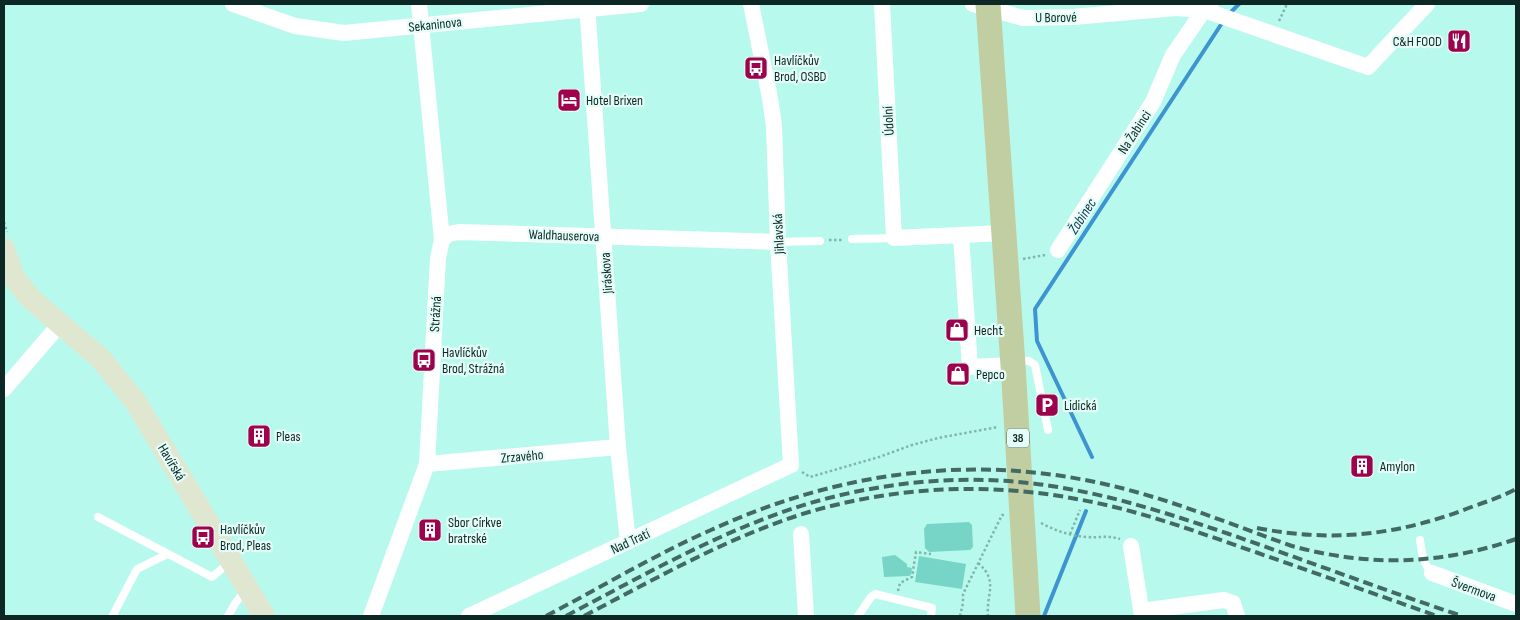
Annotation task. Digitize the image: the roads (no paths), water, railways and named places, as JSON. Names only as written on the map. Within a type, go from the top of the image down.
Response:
[{"type":"main road","name":"38","points":[[986,5],[1013,363],[1028,616]]},
{"type":"street","name":"Sekaninova","points":[[233,4],[295,26],[344,33],[587,7],[641,4]]},
{"type":"street","name":"Strážná","points":[[371,616],[427,464],[438,258],[442,240],[419,4]]},
{"type":"street","name":"Jihlavská","points":[[751,4],[772,110],[791,465]]},
{"type":"street","name":"Údolní","points":[[882,4],[894,238]]},
{"type":"street","name":"U Borové","points":[[986,5],[1023,18],[1073,17],[1176,8],[1211,10],[1234,21],[1368,67],[1428,4]]},
{"type":"street","name":"Jiráskova","points":[[587,7],[618,447],[628,542]]},
{"type":"street","name":"Na Žabinci","points":[[1058,250],[1153,102],[1174,55],[1211,10]]},
{"type":"street","name":"Waldhauserova","points":[[442,240],[448,234],[459,232],[778,242]]},
{"type":"street","points":[[894,238],[1004,233]]},
{"type":"street","points":[[961,235],[970,367],[1013,363]]},
{"type":"street","name":"Havířská","points":[[4,250],[13,276],[30,298],[101,359],[135,401],[264,616]]},
{"type":"street","points":[[4,389],[60,324]]},
{"type":"street","name":"Zrzavého","points":[[427,464],[618,447]]},
{"type":"street","name":"Nad Tratí","points":[[470,616],[791,465]]},
{"type":"street","points":[[801,534],[806,616]]},
{"type":"street","points":[[1131,546],[1141,613],[1224,600],[1233,603],[1237,616]]},
{"type":"street","name":"Švermova","points":[[1432,573],[1516,604]]},
{"type":"lane","points":[[852,239],[894,238]]},
{"type":"lane","points":[[778,242],[820,241]]},
{"type":"lane","points":[[1013,363],[1028,360],[1035,365],[1048,430]]},
{"type":"lane","points":[[98,517],[212,577],[231,561]]},
{"type":"lane","points":[[1420,540],[1426,568],[1432,573]]},
{"type":"lane","points":[[114,616],[137,568],[168,554]]},
{"type":"lane","points":[[229,615],[236,602],[248,588]]},
{"type":"lane","points":[[858,616],[870,597],[875,594],[932,608],[931,616]]},
{"type":"waterway","name":"Žabinec","points":[[1230,13],[1239,4]]},
{"type":"waterway","name":"Žabinec","points":[[1092,457],[1037,341],[1035,309],[1224,20]]},
{"type":"waterway","name":"Žabinec","points":[[1044,616],[1086,511]]},
{"type":"railway","points":[[546,616],[669,550],[755,511],[847,484],[894,475],[941,471],[989,470],[1037,473],[1085,480],[1164,500],[1292,546],[1349,557],[1377,560],[1432,558],[1488,548],[1516,539]]},
{"type":"railway","points":[[566,616],[684,554],[775,515],[836,496],[866,490],[897,485],[959,480],[1021,482],[1074,490],[1119,500],[1163,512],[1229,534],[1462,616]]},
{"type":"railway","points":[[584,616],[722,545],[809,512],[843,503],[910,492],[979,489],[1048,494],[1149,516],[1437,616]]},
{"type":"railway","points":[[1257,528],[1313,535],[1367,534],[1420,524],[1447,516],[1516,489]]},
{"type":"place","name":"C&H FOOD","points":[[1459,41]]},
{"type":"place","name":"Havlíčkův Brod, OSBD","points":[[756,68]]},
{"type":"place","name":"Hotel Brixen","points":[[569,100]]},
{"type":"place","name":"Hecht","points":[[957,330]]},
{"type":"place","name":"Havlíčkův Brod, Strážná","points":[[424,360]]},
{"type":"place","name":"Pepco","points":[[958,374]]},
{"type":"place","name":"Lidická","points":[[1047,405]]},
{"type":"place","name":"Pleas","points":[[259,436]]},
{"type":"place","name":"Amylon","points":[[1362,466]]},
{"type":"place","name":"Sbor Církve bratrské","points":[[430,530]]},
{"type":"place","name":"Havlíčkův Brod, Pleas","points":[[203,537]]}]
